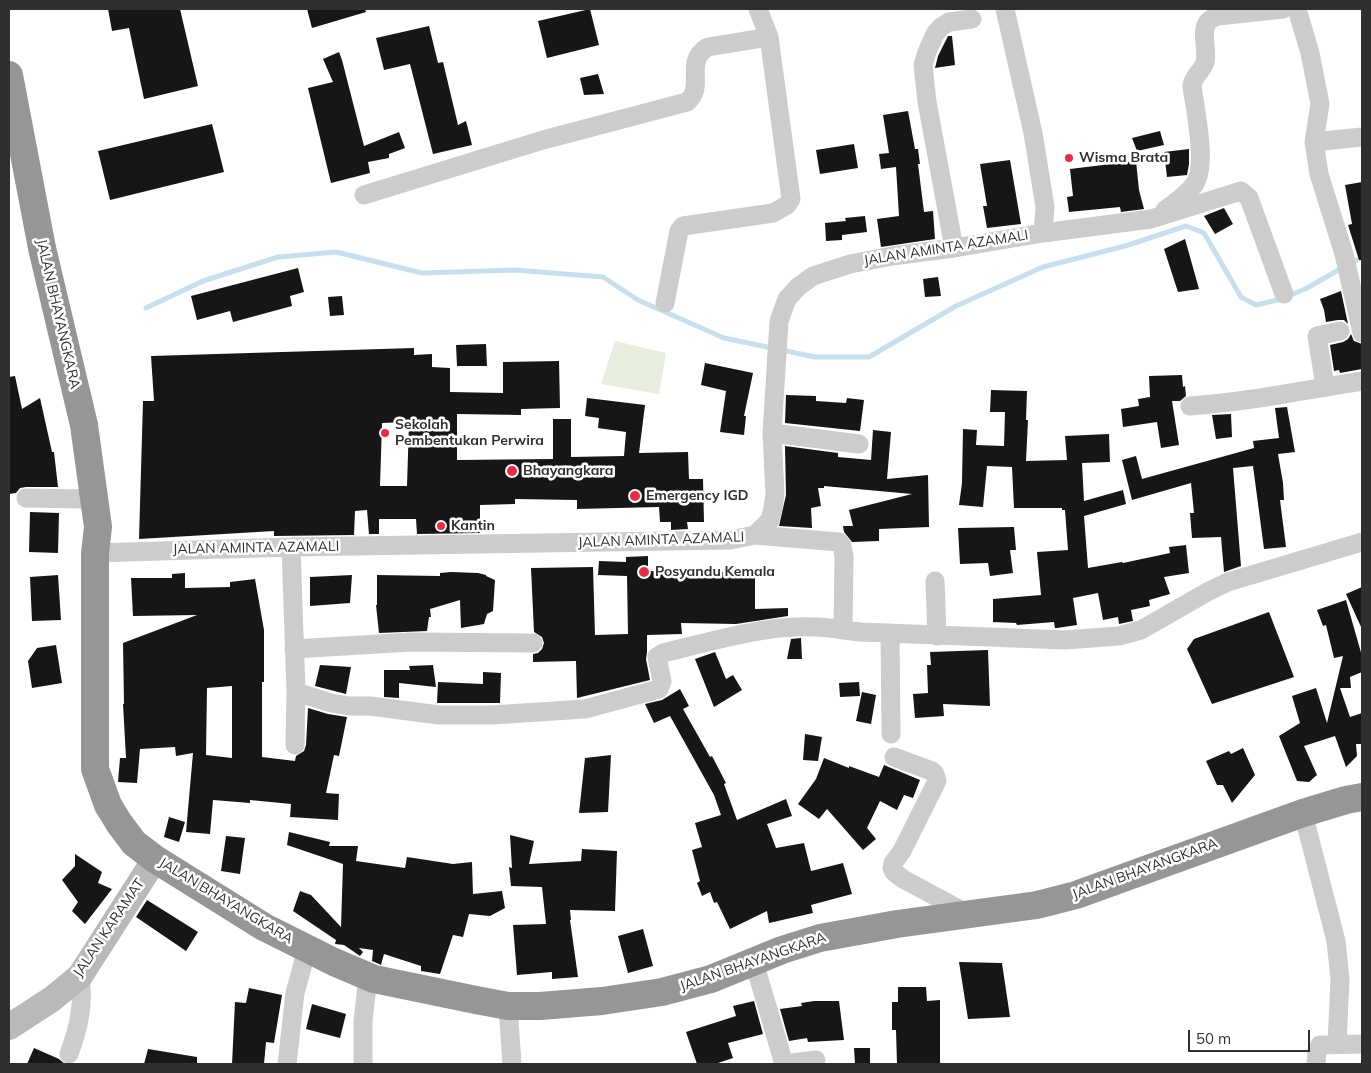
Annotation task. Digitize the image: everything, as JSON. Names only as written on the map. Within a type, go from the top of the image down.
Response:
[{"type":"highway","name":"JALAN BHAYANGKARA","points":[[9,75],[42,248],[84,425],[98,527],[95,553],[95,769],[108,805],[134,843],[155,859],[264,927],[307,949],[374,979],[508,1006],[540,1006],[602,1001],[662,992],[711,979],[782,950],[820,938],[897,924],[1037,905],[1076,895],[1303,813],[1362,797]]},
{"type":"highway","name":"JALAN BHAYANGKARA","points":[[9,172],[24,248],[61,395],[83,499],[86,526],[95,553]]},
{"type":"street","points":[[665,303],[679,231],[683,226],[773,214],[787,205],[791,199],[769,36],[758,9]]},
{"type":"street","name":"JALAN AMINTA AZAMALI","points":[[95,553],[291,547],[730,540],[755,535],[770,520],[774,508],[772,432],[779,321],[787,299],[798,287],[813,276],[859,262],[1042,233],[1045,207],[1033,133],[1004,9]]},
{"type":"street","points":[[1151,219],[1177,201],[1195,184],[1199,175],[1201,160],[1192,86],[1195,76],[1206,60],[1204,38],[1208,20],[1218,16],[1283,9]]},
{"type":"street","points":[[1297,9],[1310,53],[1320,104],[1314,142],[1319,174],[1344,254],[1362,333]]},
{"type":"street","points":[[954,248],[927,102],[923,65],[935,34],[942,27],[949,22],[972,20]]},
{"type":"street","points":[[364,195],[543,140],[687,102],[695,92],[696,64],[701,51],[708,47],[769,36]]},
{"type":"street","points":[[1314,142],[1362,137]]},
{"type":"street","points":[[1042,233],[1151,219],[1238,191],[1245,192],[1249,198],[1284,294]]},
{"type":"street","points":[[1325,386],[1317,336],[1340,331]]},
{"type":"street","points":[[1190,406],[1257,399],[1362,381]]},
{"type":"street","points":[[772,432],[859,444]]},
{"type":"street","points":[[26,498],[83,499]]},
{"type":"street","points":[[755,535],[839,542],[844,556],[843,630]]},
{"type":"street","points":[[296,692],[349,706],[370,706],[439,715],[492,715],[585,709],[659,689],[662,681],[657,657],[663,653],[784,626],[937,636],[1065,640],[1119,636],[1141,630],[1228,582],[1362,542]]},
{"type":"street","points":[[291,547],[296,692],[295,745]]},
{"type":"street","points":[[935,581],[937,636]]},
{"type":"street","points":[[890,633],[891,734]]},
{"type":"street","points":[[294,649],[412,642],[533,643]]},
{"type":"street","points":[[894,757],[932,771],[937,781],[892,868],[903,879],[970,915]]},
{"type":"street","points":[[1303,813],[1336,940],[1340,979],[1337,1044]]},
{"type":"street","name":"JALAN KARAMAT","points":[[9,1027],[52,999],[80,976],[155,859]]},
{"type":"street","points":[[287,1064],[295,993],[307,949]]},
{"type":"street","points":[[754,962],[784,1064],[816,1059]]},
{"type":"street","points":[[69,1054],[82,1011],[80,976]]},
{"type":"street","points":[[363,1064],[363,1021],[368,977]]},
{"type":"street","points":[[508,1006],[512,1064]]},
{"type":"street","points":[[1316,1064],[1317,1051],[1320,1045],[1362,1044]]},
{"type":"green space","points":[[615,341],[666,353],[659,394],[601,384]]},
{"type":"building","points":[[108,9],[180,9],[198,86],[144,99],[129,28],[112,31]]},
{"type":"building","points":[[307,9],[365,9],[366,12],[312,28]]},
{"type":"building","points":[[590,9],[599,45],[547,58],[538,21]]},
{"type":"building","points":[[429,26],[438,63],[443,62],[458,125],[466,121],[472,145],[433,154],[410,64],[384,70],[376,38]]},
{"type":"building","points":[[948,36],[952,36],[955,65],[935,68],[938,56]]},
{"type":"building","points":[[339,52],[364,146],[399,132],[405,148],[389,154],[389,158],[368,162],[370,173],[331,183],[308,88],[333,82],[323,59]]},
{"type":"building","points":[[598,74],[604,94],[584,95],[580,78]]},
{"type":"building","points":[[908,111],[915,149],[918,149],[924,212],[933,211],[935,239],[881,247],[877,219],[899,216],[896,167],[881,169],[879,154],[889,153],[883,115]]},
{"type":"building","points":[[212,124],[224,172],[110,200],[98,151]]},
{"type":"building","points":[[1160,131],[1164,145],[1137,151],[1132,138]]},
{"type":"building","points":[[854,144],[858,168],[820,174],[816,150]]},
{"type":"building","points":[[1189,149],[1187,175],[1167,177],[1164,152]]},
{"type":"building","points":[[1010,160],[1021,224],[987,228],[983,206],[987,206],[980,164]]},
{"type":"building","points":[[1136,161],[1139,190],[1144,209],[1121,212],[1120,207],[1069,212],[1067,197],[1073,196],[1070,169]]},
{"type":"building","points":[[1362,182],[1362,260],[1359,260],[1348,225],[1352,224],[1345,185]]},
{"type":"building","points":[[1224,208],[1233,224],[1215,234],[1204,216]]},
{"type":"building","points":[[865,216],[867,232],[842,235],[842,240],[826,241],[825,223],[846,221],[845,218]]},
{"type":"building","points":[[1185,239],[1199,289],[1178,292],[1164,249]]},
{"type":"building","points":[[298,268],[304,292],[290,296],[292,306],[233,322],[230,311],[197,320],[191,296]]},
{"type":"building","points":[[938,277],[941,296],[925,297],[923,279]]},
{"type":"building","points":[[1341,291],[1348,324],[1344,320],[1326,322],[1320,299]]},
{"type":"building","points":[[342,296],[344,315],[330,316],[328,297]]},
{"type":"building","points":[[1351,334],[1354,341],[1362,344],[1362,369],[1340,373],[1339,370],[1334,371],[1330,345],[1343,342]]},
{"type":"building","points":[[486,344],[487,366],[457,366],[456,345]]},
{"type":"building","points":[[414,348],[414,355],[432,354],[432,367],[450,368],[450,392],[503,393],[503,362],[559,361],[560,408],[521,409],[521,415],[457,414],[457,460],[553,459],[553,419],[571,419],[571,457],[624,456],[626,432],[598,428],[599,418],[585,416],[587,398],[645,405],[639,453],[688,452],[689,479],[703,479],[704,522],[687,522],[688,529],[671,530],[671,522],[660,522],[659,507],[577,509],[577,500],[515,499],[515,504],[480,505],[480,533],[417,534],[416,519],[379,519],[379,534],[369,534],[367,510],[355,511],[354,535],[274,536],[274,531],[139,539],[143,401],[154,401],[151,356]],"holes":[[[409,422],[407,486],[380,486],[382,423]]]},
{"type":"building","points":[[705,363],[753,373],[744,416],[746,416],[744,435],[720,432],[726,391],[701,385]]},
{"type":"building","points":[[1182,375],[1186,396],[1180,401],[1172,401],[1179,445],[1161,448],[1157,422],[1123,427],[1121,409],[1139,406],[1138,399],[1150,397],[1149,376]]},
{"type":"building","points":[[15,376],[22,409],[40,398],[52,452],[54,452],[58,487],[26,487],[20,488],[16,493],[9,494],[9,377]]},
{"type":"building","points":[[991,390],[1027,391],[1026,461],[1067,460],[1065,436],[1109,434],[1110,462],[1082,463],[1084,501],[1123,490],[1126,504],[1084,516],[1088,568],[1170,553],[1169,547],[1186,545],[1189,573],[1164,577],[1170,594],[1149,600],[1150,606],[1131,610],[1133,621],[1119,624],[1118,617],[1103,620],[1098,593],[1073,598],[1077,625],[1055,628],[1054,622],[1017,625],[1016,623],[993,622],[993,599],[1041,595],[1037,552],[1068,550],[1065,510],[1062,510],[1062,508],[1014,508],[1012,467],[987,466],[983,507],[959,505],[962,483],[963,429],[977,430],[976,445],[1004,446],[1005,412],[990,412]]},
{"type":"building","points":[[786,395],[816,396],[816,401],[846,403],[847,398],[864,400],[860,431],[785,423]]},
{"type":"building","points":[[1287,407],[1295,452],[1278,454],[1283,483],[1284,500],[1280,500],[1286,547],[1264,549],[1253,466],[1233,468],[1241,566],[1224,572],[1221,537],[1192,538],[1190,513],[1194,513],[1191,483],[1132,500],[1122,460],[1136,456],[1142,479],[1254,448],[1253,441],[1279,438],[1275,408]]},
{"type":"building","points":[[1231,414],[1232,437],[1216,439],[1212,415]]},
{"type":"building","points":[[873,430],[891,432],[887,479],[928,475],[929,527],[879,529],[879,541],[852,542],[844,532],[843,526],[853,526],[849,510],[912,494],[824,486],[824,488],[818,488],[821,506],[811,508],[812,528],[779,526],[786,495],[785,446],[838,453],[838,457],[871,460]]},
{"type":"building","points":[[30,512],[59,513],[58,553],[29,552]]},
{"type":"building","points":[[1014,527],[1016,550],[1010,550],[1013,573],[990,576],[988,563],[960,564],[958,528]]},
{"type":"building","points":[[648,556],[648,571],[755,572],[755,609],[788,608],[788,616],[736,624],[681,623],[682,634],[647,635],[646,659],[650,680],[577,698],[576,661],[533,662],[533,654],[538,653],[542,649],[544,643],[542,637],[534,632],[531,568],[593,567],[595,635],[628,634],[627,576],[598,575],[599,561],[626,562],[626,557]]},
{"type":"building","points":[[185,573],[185,588],[230,587],[230,582],[255,579],[264,630],[262,757],[295,761],[296,756],[304,751],[306,745],[308,708],[347,717],[339,756],[334,755],[326,793],[339,794],[338,820],[290,817],[291,804],[250,800],[250,803],[213,800],[210,834],[186,832],[193,753],[176,756],[175,747],[140,749],[137,783],[118,782],[120,758],[126,758],[123,704],[123,643],[197,615],[133,616],[131,578],[172,578],[172,574]],"holes":[[[232,686],[232,758],[206,755],[207,688]]]},
{"type":"building","points":[[440,573],[478,573],[495,580],[493,611],[487,614],[484,624],[461,628],[460,600],[430,609],[431,617],[429,617],[427,631],[379,633],[376,605],[377,575],[440,576]]},
{"type":"building","points":[[58,575],[61,620],[32,621],[30,577]]},
{"type":"building","points":[[352,575],[350,603],[310,606],[310,577]]},
{"type":"building","points":[[1362,587],[1362,629],[1346,594]]},
{"type":"building","points":[[1346,600],[1362,656],[1362,672],[1350,677],[1351,688],[1340,688],[1350,717],[1362,713],[1362,744],[1356,744],[1357,756],[1346,767],[1335,736],[1304,746],[1317,775],[1309,782],[1297,781],[1279,736],[1300,723],[1292,696],[1316,688],[1327,723],[1343,656],[1334,658],[1326,625],[1323,626],[1317,610]]},
{"type":"building","points":[[1269,612],[1294,677],[1212,704],[1187,649],[1194,639]]},
{"type":"building","points":[[801,638],[802,659],[787,659],[791,639]]},
{"type":"building","points":[[56,645],[62,683],[32,688],[28,661],[37,648]]},
{"type":"building","points":[[988,650],[990,706],[943,704],[944,716],[915,718],[913,694],[928,693],[927,665],[931,665],[930,652]]},
{"type":"building","points":[[715,652],[726,679],[733,675],[742,690],[714,707],[695,659]]},
{"type":"building","points":[[320,665],[351,667],[346,694],[315,686]]},
{"type":"building","points":[[433,665],[436,687],[399,683],[399,698],[384,697],[384,670],[410,670],[409,666]]},
{"type":"building","points":[[483,672],[501,673],[500,703],[437,703],[438,682],[483,684]]},
{"type":"building","points":[[859,682],[860,696],[840,697],[839,683]]},
{"type":"building","points":[[680,689],[689,706],[683,709],[726,783],[724,784],[737,820],[786,799],[792,816],[767,824],[776,848],[804,843],[811,871],[843,863],[852,894],[811,905],[813,913],[769,923],[767,911],[730,929],[717,902],[714,903],[710,892],[702,896],[697,883],[700,881],[692,850],[702,847],[695,823],[721,815],[714,795],[670,716],[654,723],[645,704],[662,700]]},
{"type":"building","points":[[862,692],[876,695],[871,724],[856,721]]},
{"type":"building","points":[[805,734],[822,737],[818,761],[803,760]]},
{"type":"building","points":[[1243,748],[1255,775],[1232,803],[1223,785],[1217,785],[1206,761],[1229,751],[1231,754]]},
{"type":"building","points":[[611,755],[608,812],[579,813],[585,758]]},
{"type":"building","points":[[824,758],[879,777],[884,765],[920,780],[913,798],[904,795],[897,810],[880,801],[867,828],[876,839],[863,850],[827,809],[819,819],[798,804],[816,779]]},
{"type":"building","points":[[169,817],[185,822],[179,842],[164,837]]},
{"type":"building","points":[[289,832],[330,842],[329,846],[358,846],[356,861],[405,868],[407,857],[453,864],[472,862],[473,894],[502,891],[505,908],[490,916],[469,914],[463,937],[453,935],[440,974],[421,971],[421,966],[384,954],[381,965],[372,961],[373,950],[359,948],[363,952],[360,956],[344,945],[335,944],[336,940],[293,911],[300,891],[311,895],[341,927],[343,864],[287,845]]},
{"type":"building","points":[[510,835],[534,841],[529,864],[581,861],[582,849],[617,851],[615,911],[570,910],[578,977],[552,979],[552,972],[517,975],[513,925],[546,924],[542,887],[511,886],[509,867],[512,868]]},
{"type":"building","points":[[226,836],[245,838],[240,874],[221,871]]},
{"type":"building","points":[[75,854],[102,872],[98,883],[112,889],[85,924],[72,911],[78,902],[62,880],[75,866]]},
{"type":"building","points":[[147,900],[198,932],[186,951],[136,917]]},
{"type":"building","points":[[643,929],[653,966],[628,973],[618,936]]},
{"type":"building","points":[[959,962],[1002,963],[1010,1017],[968,1019]]},
{"type":"building","points":[[898,987],[926,987],[927,1001],[940,1000],[940,1064],[897,1064],[896,1030],[892,1030],[892,1002],[898,1002]]},
{"type":"building","points":[[249,988],[282,995],[274,1043],[266,1042],[264,1064],[232,1064],[235,1002],[246,1003]]},
{"type":"building","points":[[754,1001],[763,1034],[728,1043],[733,1058],[715,1064],[697,1064],[686,1032],[736,1016],[733,1006]]},
{"type":"building","points":[[839,1001],[844,1040],[808,1042],[807,1038],[789,1041],[780,1009],[802,1006],[801,1003]]},
{"type":"building","points":[[312,1004],[346,1014],[340,1038],[306,1029]]},
{"type":"building","points":[[34,1048],[59,1059],[65,1064],[27,1064]]},
{"type":"building","points":[[854,1048],[870,1048],[870,1064],[855,1064]]},
{"type":"building","points":[[148,1049],[197,1057],[197,1064],[144,1064]]},
{"type":"waterway","points":[[146,308],[203,281],[278,257],[336,252],[422,273],[515,270],[603,277],[638,300],[724,338],[815,357],[869,357],[956,306],[1043,267],[1125,246],[1186,226],[1204,233],[1241,297],[1256,305],[1282,299],[1307,288],[1342,268]]},
{"type":"waterway","points":[[1350,264],[1362,257]]},
{"type":"place","name":"Wisma Brata","points":[[1069,158]]},
{"type":"place","name":"Sekolah Pembentukan Perwira","points":[[385,433]]},
{"type":"place","name":"Bhayangkara","points":[[512,471]]},
{"type":"place","name":"Emergency IGD","points":[[635,496]]},
{"type":"place","name":"Kantin","points":[[441,526]]},
{"type":"place","name":"Posyandu Kemala","points":[[644,572]]}]
